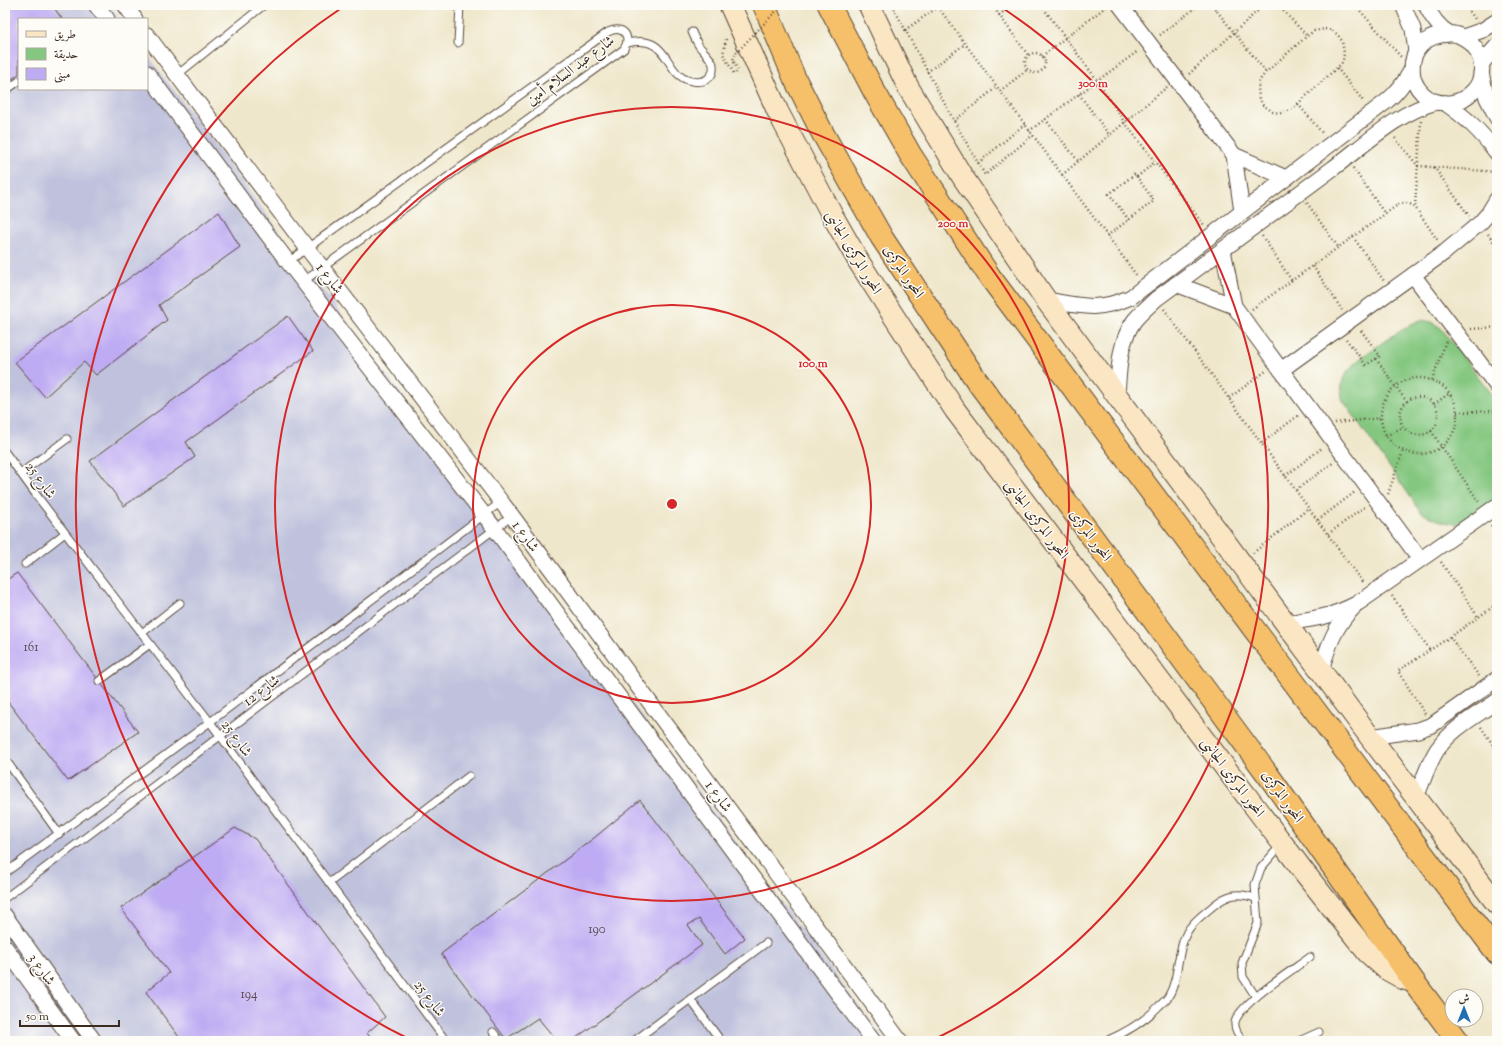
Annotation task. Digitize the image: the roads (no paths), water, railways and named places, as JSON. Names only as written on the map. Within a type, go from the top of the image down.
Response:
[{"type":"highway","name":"المحور المركزى","points":[[764,5],[794,77],[822,132],[879,232],[977,381],[1271,779],[1414,982],[1458,1041]]},
{"type":"highway","points":[[829,5],[874,91],[910,154],[990,277],[1497,953]]},
{"type":"main road","name":"المحور المركزى الجانبى","points":[[730,5],[754,61],[804,163],[859,262],[955,410],[1304,872],[1376,962],[1395,974],[1414,982]]},
{"type":"main road","points":[[870,5],[908,86],[962,176],[1046,300],[1370,737],[1497,904]]},
{"type":"street","points":[[96,5],[106,18]]},
{"type":"street","points":[[125,5],[134,18]]},
{"type":"street","points":[[1120,5],[1234,155],[1286,178]]},
{"type":"street","points":[[1403,5],[1413,29],[1416,52]]},
{"type":"street","points":[[1426,5],[1434,20],[1457,36],[1470,42],[1475,48],[1480,56],[1487,98],[1497,118]]},
{"type":"street","points":[[1497,21],[1483,30],[1457,36],[1442,34],[1430,38],[1420,45],[1412,60],[1414,80],[1418,89],[1434,104],[1473,124],[1497,153]]},
{"type":"street","name":"شارع 1","points":[[148,36],[307,248],[512,516],[900,1041]]},
{"type":"street","points":[[1116,396],[1120,356],[1127,333],[1141,312],[1156,299],[1403,115],[1434,104],[1458,101],[1469,95],[1477,85],[1481,69],[1497,46]]},
{"type":"street","points":[[1046,300],[1097,307],[1115,304],[1130,297],[1397,93],[1412,69]]},
{"type":"street","name":"شارع 1","points":[[148,74],[288,262],[495,529],[872,1041]]},
{"type":"street","points":[[1234,155],[1242,212]]},
{"type":"street","points":[[1279,367],[1346,323],[1445,252],[1478,225],[1488,214],[1497,199]]},
{"type":"street","points":[[1478,225],[1497,222]]},
{"type":"street","points":[[1223,250],[1238,311],[1420,559]]},
{"type":"street","points":[[1413,275],[1497,386]]},
{"type":"street","points":[[1176,284],[1238,311]]},
{"type":"street","points":[[1321,670],[1334,631],[1344,616],[1371,593],[1492,509]]},
{"type":"street","points":[[1286,623],[1326,617],[1342,612],[1358,603]]},
{"type":"street","points":[[1370,737],[1418,730],[1432,725],[1492,682]]},
{"type":"street","points":[[1416,797],[1430,762],[1438,749],[1457,728],[1495,704]]},
{"type":"street","name":"شارع 3","points":[[5,916],[94,1041]]},
{"type":"street","name":"شارع 3","points":[[5,947],[73,1041]]},
{"type":"lane","points":[[177,75],[264,5]]},
{"type":"lane","points":[[458,43],[460,5]]},
{"type":"lane","name":"شارع عبد السلام أمين","points":[[288,262],[608,32],[613,30],[624,32],[627,37],[627,43],[624,49],[304,281]]},
{"type":"lane","points":[[627,43],[644,41],[652,44],[662,51],[680,75],[693,81],[702,82],[709,78],[713,67],[712,62],[698,44],[692,32]]},
{"type":"lane","points":[[5,92],[18,82]]},
{"type":"lane","points":[[21,474],[67,439]]},
{"type":"lane","name":"شارع 25","points":[[5,452],[210,722],[446,1041]]},
{"type":"lane","name":"شارع 12","points":[[5,873],[210,722],[501,502]]},
{"type":"lane","name":"شارع 12","points":[[5,898],[512,516]]},
{"type":"lane","points":[[25,564],[65,533]]},
{"type":"lane","points":[[142,633],[180,603]]},
{"type":"lane","points":[[99,681],[150,644]]},
{"type":"lane","points":[[5,760],[58,834]]},
{"type":"lane","points":[[329,883],[469,776]]},
{"type":"lane","points":[[1256,997],[1243,977],[1242,964],[1250,940],[1258,923],[1255,885],[1261,868],[1282,843]]},
{"type":"lane","points":[[1106,1041],[1132,1029],[1150,1016],[1168,996],[1187,932],[1196,920],[1219,902],[1234,894],[1243,894],[1255,898]]},
{"type":"lane","points":[[634,1041],[766,943]]},
{"type":"lane","points":[[1244,1041],[1238,1034],[1235,1024],[1238,1014],[1256,997],[1310,957]]},
{"type":"lane","points":[[690,999],[721,1041]]},
{"type":"lane","points":[[493,1032],[500,1041]]},
{"type":"lane","points":[[1299,1041],[1319,1032]]}]
